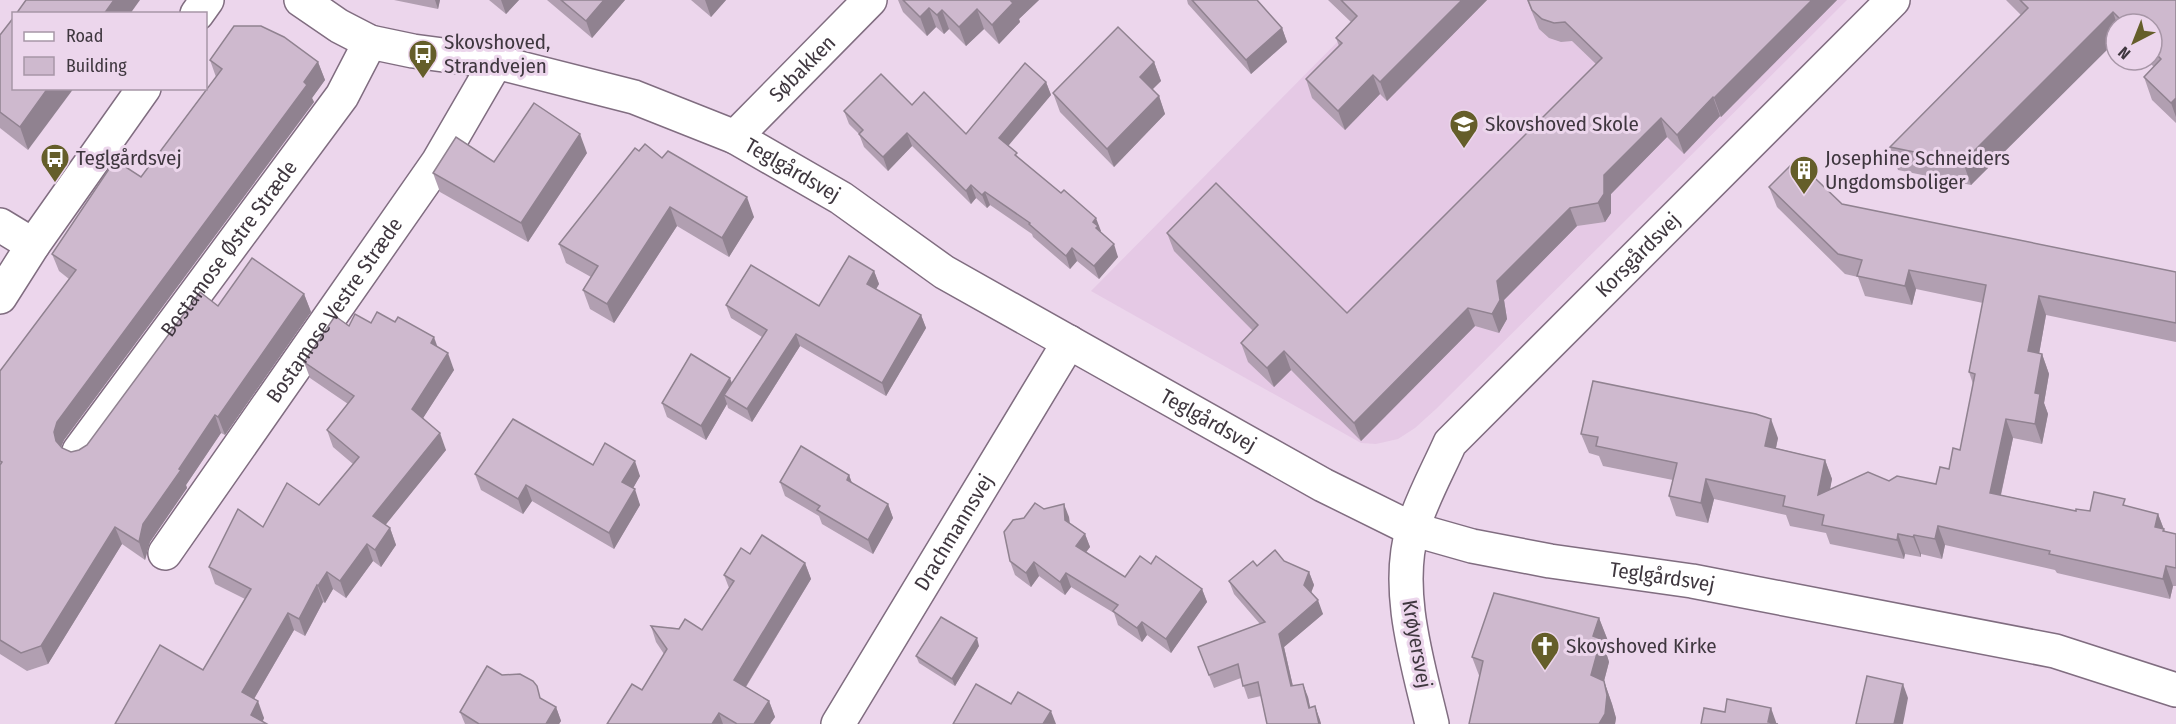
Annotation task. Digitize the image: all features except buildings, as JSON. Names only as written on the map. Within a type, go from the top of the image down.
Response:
[{"type":"street","name":"Teglgårdsvej","points":[[301,0],[339,26],[370,42],[413,51],[496,62],[634,97],[735,137],[841,198],[944,272],[1323,485],[1412,529],[1472,546],[1550,561],[1692,581],[2055,651],[2176,690]]},
{"type":"street","name":"Søbakken","points":[[735,137],[870,0]]},
{"type":"street","name":"Korsgårdsvej","points":[[1412,529],[1450,443],[1893,0]]},
{"type":"street","name":"Bostamose Østre Stræde","points":[[79,451],[342,96],[370,42]]},
{"type":"street","name":"Bostamose Vestre Stræde","points":[[165,554],[438,162],[496,62]]},
{"type":"street","points":[[0,297],[33,245],[143,90]]},
{"type":"street","points":[[0,225],[33,245]]},
{"type":"street","name":"Drachmannsvej","points":[[838,724],[1069,342]]},
{"type":"street","name":"Krøyersvej","points":[[1412,529],[1406,571],[1408,621],[1432,724]]},
{"type":"shaded area","name":"Skovshoved Skole","points":[[1375,0],[1847,0],[1436,409],[1415,428],[1398,439],[1376,444],[1361,443],[1091,291],[1370,9]]},
{"type":"place","name":"Skovshoved, Strandvejen","points":[[423,80]]},
{"type":"place","name":"Skovshoved Skole","points":[[1464,150]]},
{"type":"place","name":"Teglgårdsvej","points":[[55,184]]},
{"type":"place","name":"Josephine Schneiders Ungdomsboliger","points":[[1804,196]]},
{"type":"place","name":"Skovshoved Kirke","points":[[1545,672]]}]
